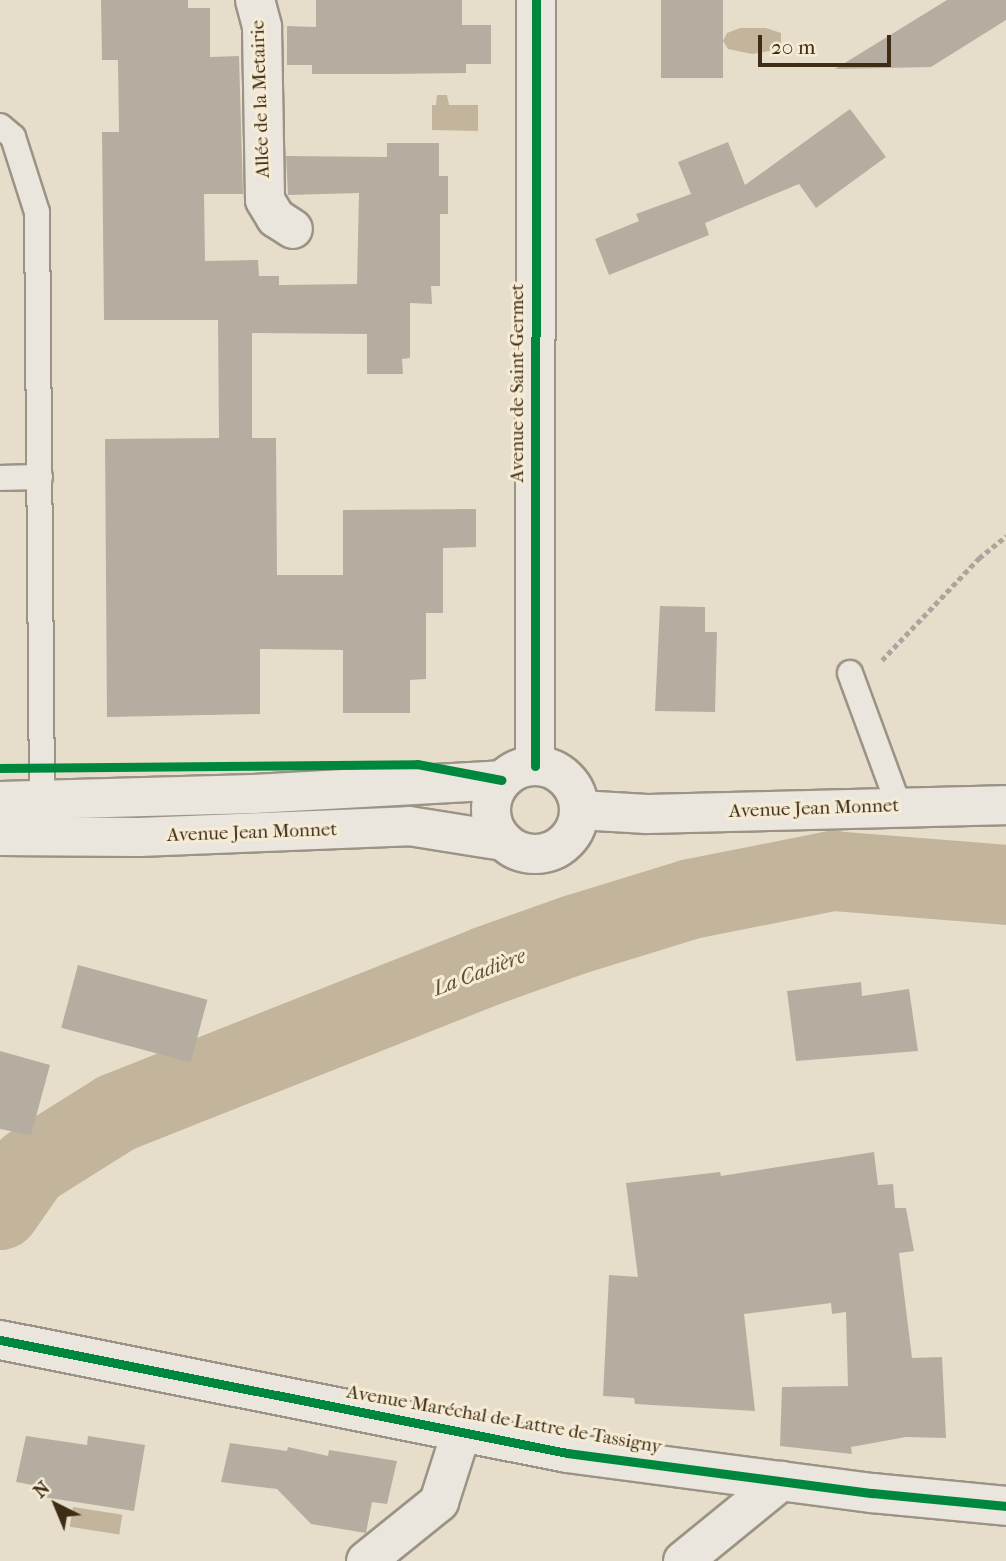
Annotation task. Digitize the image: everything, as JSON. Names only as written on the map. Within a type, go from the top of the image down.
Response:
[{"type":"street","name":"Allée de la Metairie","points":[[255,0],[262,27],[265,200],[276,218],[293,229]]},
{"type":"street","name":"Avenue de Saint-Germet","points":[[519,773],[536,0]]},
{"type":"street","points":[[552,769],[566,779],[576,793],[579,810],[576,827],[566,841],[552,851],[535,853],[518,850],[504,841],[494,827],[491,811],[494,794],[519,773],[552,769]]},
{"type":"street","name":"Avenue Jean Monnet","points":[[0,801],[254,794],[519,773]]},
{"type":"street","name":"Avenue Jean Monnet","points":[[579,810],[648,814],[1006,805]]},
{"type":"street","name":"Avenue Jean Monnet","points":[[0,836],[139,837],[409,826],[504,841]]},
{"type":"street","name":"Avenue Maréchal de Lattre de Tassigny","points":[[0,1340],[568,1453],[781,1481],[1006,1506]]},
{"type":"street","points":[[366,1561],[439,1502],[461,1433]]},
{"type":"street","points":[[683,1561],[781,1481]]},
{"type":"lane","points":[[0,126],[13,137],[37,212],[42,800]]},
{"type":"lane","points":[[0,478],[40,477]]},
{"type":"lane","points":[[853,682],[899,806]]},
{"type":"path","points":[[853,682],[979,558],[1006,536]]},
{"type":"shaded area","points":[[740,28],[766,28],[781,33],[781,49],[752,54],[728,49],[723,41],[727,33]]},
{"type":"shaded area","points":[[437,95],[447,95],[449,105],[478,105],[478,131],[432,130],[432,105],[436,105]]},
{"type":"shaded area","points":[[73,1507],[122,1515],[119,1535],[70,1527]]},
{"type":"building","points":[[101,0],[188,0],[188,8],[210,8],[210,57],[239,56],[243,194],[204,194],[205,261],[258,260],[259,276],[279,276],[279,285],[357,284],[359,193],[288,195],[286,156],[387,157],[387,143],[439,143],[439,176],[448,176],[448,214],[440,214],[440,286],[431,286],[432,304],[410,303],[410,358],[402,359],[403,374],[367,374],[367,334],[252,333],[252,438],[276,438],[277,575],[343,575],[343,510],[476,509],[476,547],[443,548],[443,613],[426,613],[426,679],[410,680],[410,713],[343,713],[343,650],[260,649],[260,714],[107,717],[105,439],[219,438],[218,320],[104,320],[102,132],[119,132],[118,60],[102,60]]},
{"type":"building","points":[[316,0],[462,0],[462,25],[491,25],[491,64],[466,64],[466,73],[387,74],[312,74],[312,65],[287,65],[287,26],[316,27]]},
{"type":"building","points":[[661,0],[723,0],[723,78],[661,78]]},
{"type":"building","points":[[947,0],[1006,0],[1006,20],[931,67],[835,69]]},
{"type":"building","points":[[850,109],[886,157],[816,208],[799,184],[705,223],[709,235],[609,275],[595,239],[639,221],[636,214],[691,194],[678,162],[728,142],[745,185]]},
{"type":"building","points":[[660,606],[705,607],[705,632],[717,632],[715,712],[655,711]]},
{"type":"building","points":[[78,965],[207,1000],[191,1062],[61,1028]]},
{"type":"building","points":[[861,982],[862,996],[909,989],[918,1051],[796,1061],[787,991]]},
{"type":"building","points":[[0,1051],[50,1065],[31,1135],[0,1129]]},
{"type":"building","points":[[874,1152],[878,1185],[893,1184],[895,1208],[906,1208],[914,1251],[899,1253],[912,1358],[942,1357],[946,1438],[906,1437],[851,1447],[852,1454],[780,1446],[782,1387],[848,1386],[846,1312],[832,1314],[831,1303],[744,1314],[755,1411],[635,1404],[634,1398],[603,1396],[609,1275],[638,1277],[626,1183],[720,1172],[721,1176]]},
{"type":"building","points":[[26,1436],[87,1445],[88,1436],[145,1445],[134,1511],[43,1497],[44,1487],[16,1482]]},
{"type":"building","points":[[230,1443],[287,1451],[288,1447],[328,1456],[329,1450],[397,1461],[387,1504],[372,1502],[366,1533],[311,1524],[277,1489],[221,1482]]},
{"type":"waterway","name":"La Cadière","points":[[0,1210],[30,1167],[116,1113],[487,966],[574,935],[691,899],[833,871],[1006,885]]},
{"type":"cycle path","points":[[535,766],[536,0]]},
{"type":"cycle path","points":[[0,768],[417,764],[502,780]]},
{"type":"cycle path","points":[[0,1340],[567,1453],[872,1493],[1006,1506]]}]
